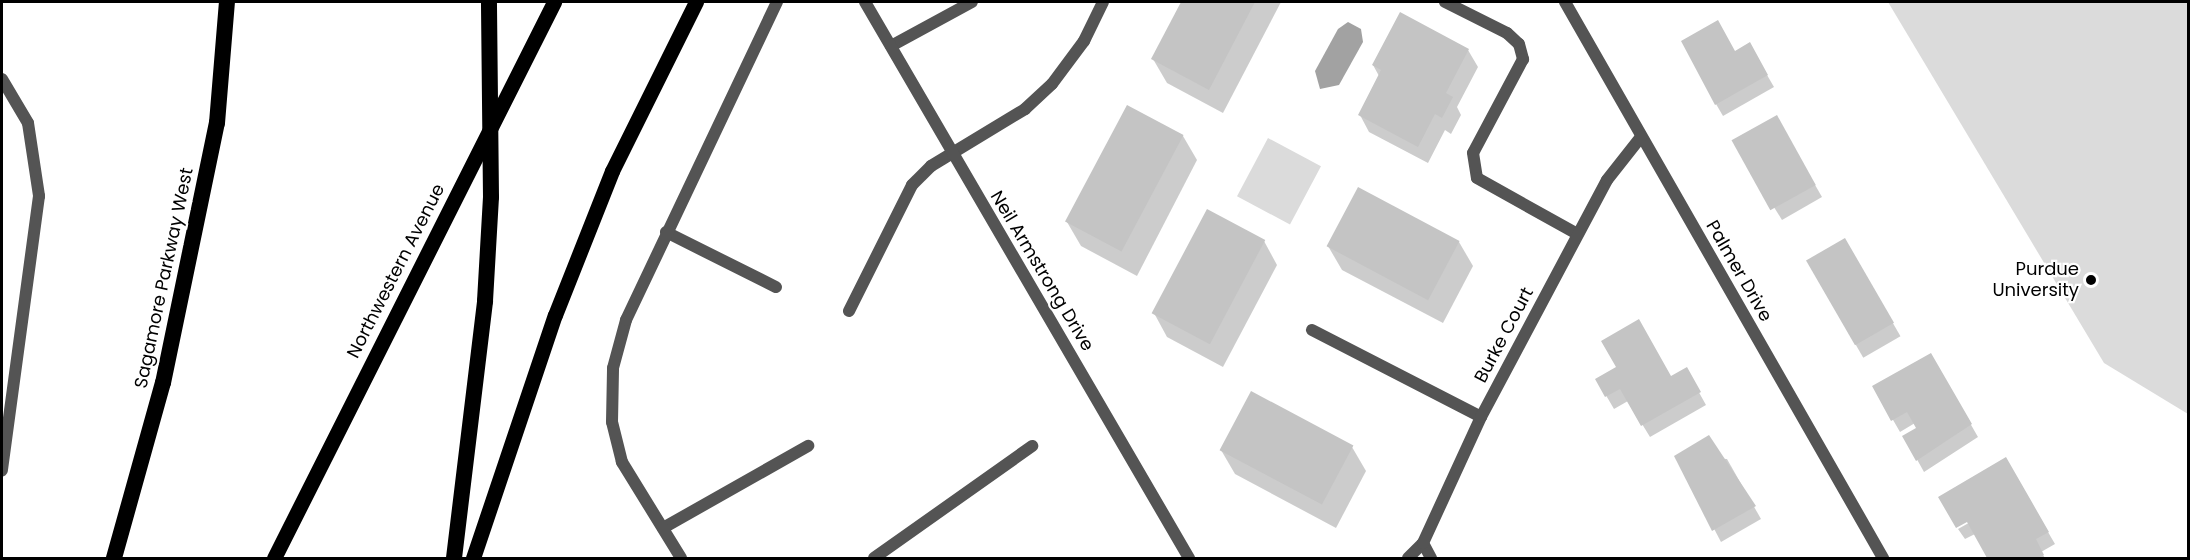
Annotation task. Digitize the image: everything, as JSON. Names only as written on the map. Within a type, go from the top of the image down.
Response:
[{"type":"highway","name":"Sagamore Parkway West","points":[[114,558],[163,383],[215,134],[227,2]]},
{"type":"highway","points":[[454,558],[486,290],[491,197],[489,2]]},
{"type":"main road","name":"Northwestern Avenue","points":[[274,558],[554,2]]},
{"type":"main road","points":[[473,558],[555,315],[612,171],[696,2]]},
{"type":"street","points":[[681,558],[622,462],[612,422],[613,368],[626,320],[777,2]]},
{"type":"street","name":"Neil Armstrong Drive","points":[[864,2],[1189,558]]},
{"type":"street","points":[[891,46],[972,2]]},
{"type":"street","points":[[849,311],[912,185],[952,153],[1025,109],[1052,84],[1084,41],[1103,2]]},
{"type":"street","points":[[1445,2],[1507,33],[1519,44],[1523,59],[1473,153],[1478,177],[1577,234]]},
{"type":"street","name":"Palmer Drive","points":[[1564,2],[1883,558]]},
{"type":"street","points":[[2,80],[28,123],[39,196],[2,471]]},
{"type":"street","name":"Burke Court","points":[[1423,543],[1481,417],[1577,234],[1607,180],[1641,137]]},
{"type":"street","points":[[666,232],[776,287]]},
{"type":"street","points":[[1312,330],[1481,417]]},
{"type":"street","points":[[663,528],[808,446]]},
{"type":"street","points":[[874,558],[1032,446]]},
{"type":"street","points":[[1408,558],[1423,543],[1431,558]]},
{"type":"shaded area","name":"Purdue University","points":[[1888,2],[2188,2],[2188,414],[2104,363]]},
{"type":"shaded area","points":[[1348,22],[1361,29],[1363,42],[1339,85],[1320,89],[1315,71],[1338,29]]},
{"type":"shaded area","points":[[1268,138],[1321,166],[1290,224],[1237,196]]},
{"type":"building","points":[[1181,2],[1255,2],[1209,90],[1151,59]]},
{"type":"building","points":[[1400,12],[1469,49],[1446,93],[1453,97],[1442,118],[1435,114],[1418,147],[1358,115],[1381,70],[1372,65]]},
{"type":"building","points":[[1718,20],[1735,51],[1750,42],[1768,75],[1715,105],[1681,41]]},
{"type":"building","points":[[1127,105],[1184,135],[1122,252],[1065,222]]},
{"type":"building","points":[[1777,115],[1816,185],[1770,210],[1732,140]]},
{"type":"building","points":[[1358,187],[1460,241],[1428,300],[1327,246]]},
{"type":"building","points":[[1207,209],[1265,240],[1210,344],[1152,313]]},
{"type":"building","points":[[1845,238],[1894,323],[1855,345],[1806,260]]},
{"type":"building","points":[[1639,319],[1671,376],[1687,367],[1701,392],[1641,426],[1620,389],[1605,397],[1595,379],[1616,367],[1601,341]]},
{"type":"building","points":[[1931,353],[1972,424],[1916,461],[1902,436],[1916,428],[1907,412],[1891,421],[1872,386]]},
{"type":"building","points":[[1251,391],[1353,445],[1322,505],[1220,450]]},
{"type":"building","points":[[1709,435],[1756,506],[1712,531],[1674,456]]},
{"type":"building","points":[[2006,457],[2049,532],[2036,539],[2044,555],[2038,558],[1987,558],[1967,522],[1956,528],[1938,497]]},
{"type":"place","name":"Purdue University","points":[[2091,280]]}]
